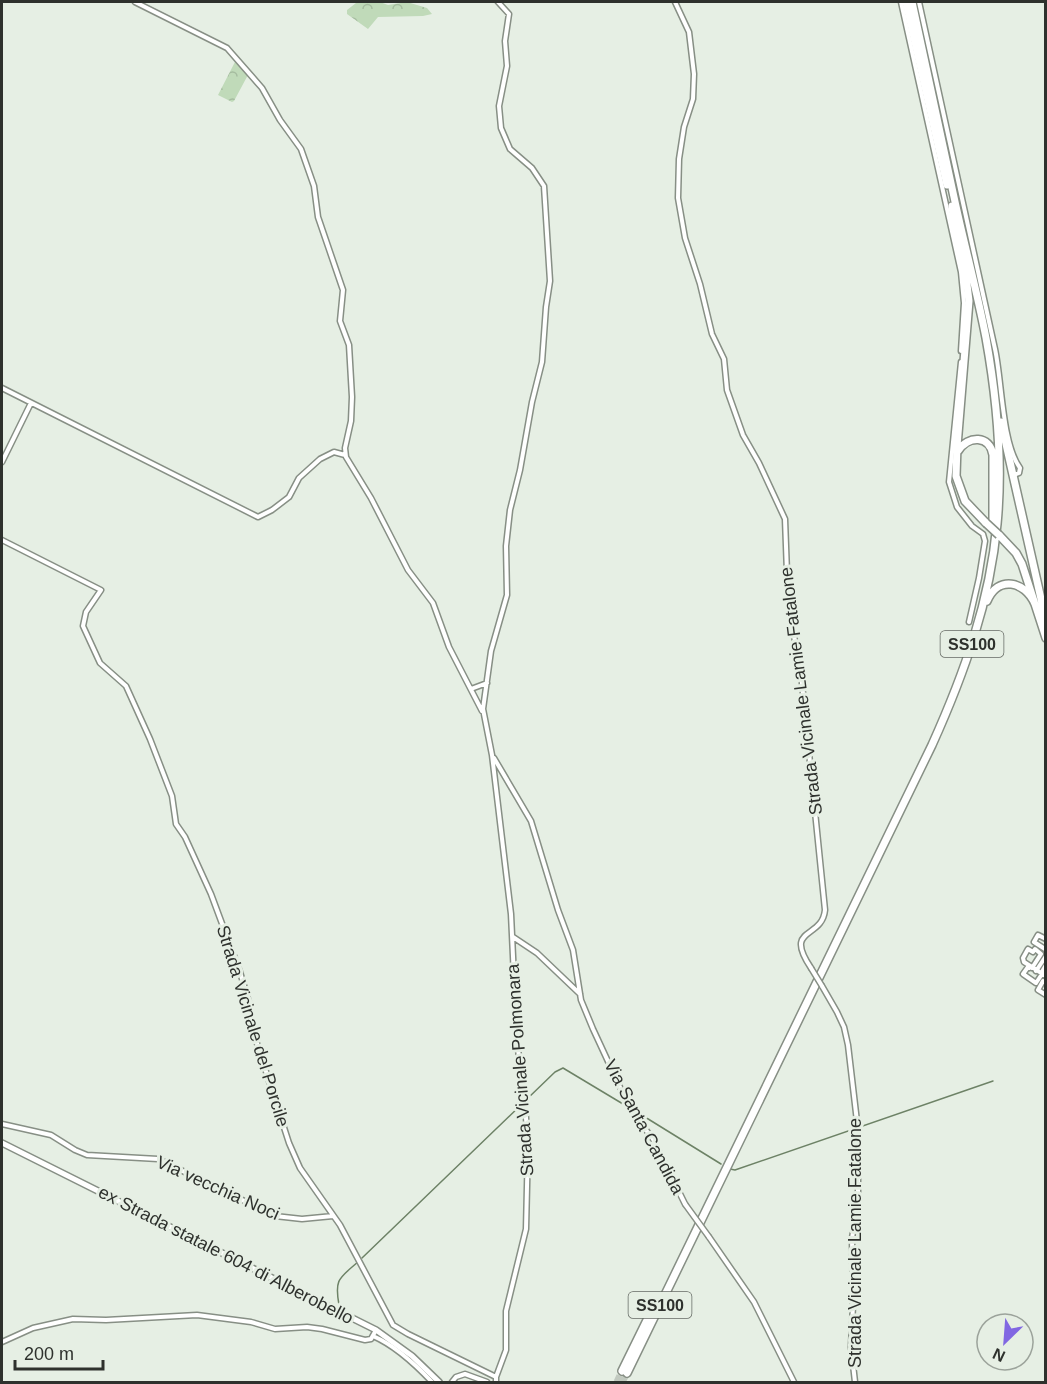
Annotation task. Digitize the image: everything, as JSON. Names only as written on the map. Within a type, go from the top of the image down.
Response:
[{"type":"highway","name":"SS100","points":[[906,2],[973,296],[991,393],[996,462],[989,525]]},
{"type":"highway","name":"SS100","points":[[912,2],[987,340],[997,414],[998,516],[985,598],[965,665],[920,770],[625,1372],[942,712],[973,630],[985,578],[993,455],[991,447],[984,441],[972,439],[954,452]]},
{"type":"highway","name":"SS100","points":[[952,203],[969,301],[954,452],[956,472],[960,490],[967,504],[1016,553],[1022,564],[1046,638]]},
{"type":"highway","points":[[987,340],[1002,427],[1046,621]]},
{"type":"highway","name":"SS100","points":[[965,665],[973,651],[990,594],[999,586],[1013,584],[1025,589],[1035,604]]},
{"type":"main road","name":"ex Strada statale 604 di Alberobello","points":[[2,1143],[374,1333],[412,1356],[439,1383]]},
{"type":"street","points":[[135,2],[227,48],[262,88],[280,120],[297,141],[305,158],[312,181],[318,217],[343,290],[340,321],[349,345],[352,397],[351,421],[345,456],[368,492],[408,570],[433,603],[449,647],[484,715],[492,755]]},
{"type":"street","points":[[484,715],[492,647],[507,595],[506,546],[510,510],[520,470],[531,402],[542,362],[550,281],[546,196],[543,182],[532,168],[510,149],[501,128],[499,106],[507,66],[505,37],[509,14],[508,10],[498,2]]},
{"type":"street","name":"Strada Vicinale Lamie Fatalone","points":[[675,2],[689,32],[694,74],[693,99],[684,127],[679,159],[679,202],[685,238],[700,284],[712,334],[724,359],[727,390],[743,435],[759,463],[786,523],[787,579],[793,632],[800,664],[825,910],[821,923],[804,935],[801,951],[844,1027],[858,1128],[858,1203],[852,1238],[851,1347],[855,1383]]},
{"type":"street","points":[[901,2],[944,191],[963,288],[962,340],[954,452],[949,476],[951,492],[963,516],[985,538],[969,622]]},
{"type":"street","points":[[919,2],[995,349],[1007,430],[1014,460],[1021,470],[1013,476]]},
{"type":"street","points":[[2,388],[258,517],[266,514],[289,497],[299,478],[320,459],[334,452],[345,456]]},
{"type":"street","points":[[2,462],[31,403]]},
{"type":"street","name":"Strada Vicinale del Porcile","points":[[2,540],[101,590],[87,609],[83,626],[100,663],[126,686],[150,739],[172,796],[176,824],[185,837],[211,894],[240,972],[250,1006],[252,1028],[289,1143],[304,1174],[348,1238],[395,1326],[496,1380]]},
{"type":"street","points":[[471,689],[487,683]]},
{"type":"street","name":"Via Santa Candida","points":[[492,755],[531,821],[558,910],[573,950],[580,994],[597,1039],[630,1108],[653,1139],[685,1204],[754,1302],[780,1350],[794,1383]]},
{"type":"street","name":"Strada Vicinale Polmonara","points":[[492,755],[513,936],[517,1041],[527,1126],[528,1206],[523,1244],[505,1315],[506,1350],[496,1380]]},
{"type":"street","points":[[494,776],[502,772]]},
{"type":"street","points":[[1045,949],[1034,942],[1038,934],[1046,939]]},
{"type":"street","points":[[513,936],[537,953],[580,994]]},
{"type":"street","points":[[1034,969],[1041,954],[1035,949],[1033,952],[1028,949],[1023,962],[1034,969],[1044,975]]},
{"type":"street","points":[[1034,969],[1046,957]]},
{"type":"street","points":[[1044,975],[1043,970],[1046,965]]},
{"type":"street","points":[[1028,967],[1044,975],[1036,983],[1023,974],[1028,967]]},
{"type":"street","points":[[1046,983],[1043,981],[1038,990],[1046,995]]},
{"type":"street","name":"Via vecchia Noci","points":[[2,1124],[48,1134],[87,1155],[158,1159],[275,1216],[302,1219],[334,1216]]},
{"type":"street","points":[[2,1342],[33,1328],[73,1319],[106,1320],[197,1314],[251,1322],[275,1329],[314,1328],[368,1341],[374,1333],[393,1347],[432,1383]]},
{"type":"street","points":[[452,1383],[461,1375],[470,1375],[487,1383]]},
{"type":"green space","points":[[354,2],[380,2],[388,5],[407,2],[427,8],[432,14],[378,17],[368,29],[347,14],[347,10],[356,3]]},
{"type":"green space","points":[[236,60],[249,73],[232,102],[218,95]]},
{"type":"waterway","points":[[527,1099],[555,1072],[563,1068],[628,1107]]},
{"type":"waterway","points":[[730,1169],[735,1170],[993,1081]]},
{"type":"waterway","points":[[362,1258],[522,1104]]},
{"type":"waterway","points":[[632,1109],[721,1164]]},
{"type":"waterway","points":[[339,1305],[337,1289],[340,1279],[359,1261]]},
{"type":"tunnel","points":[[617,1382],[622,1371]]},
{"type":"tunnel","points":[[622,1382],[627,1373]]}]
